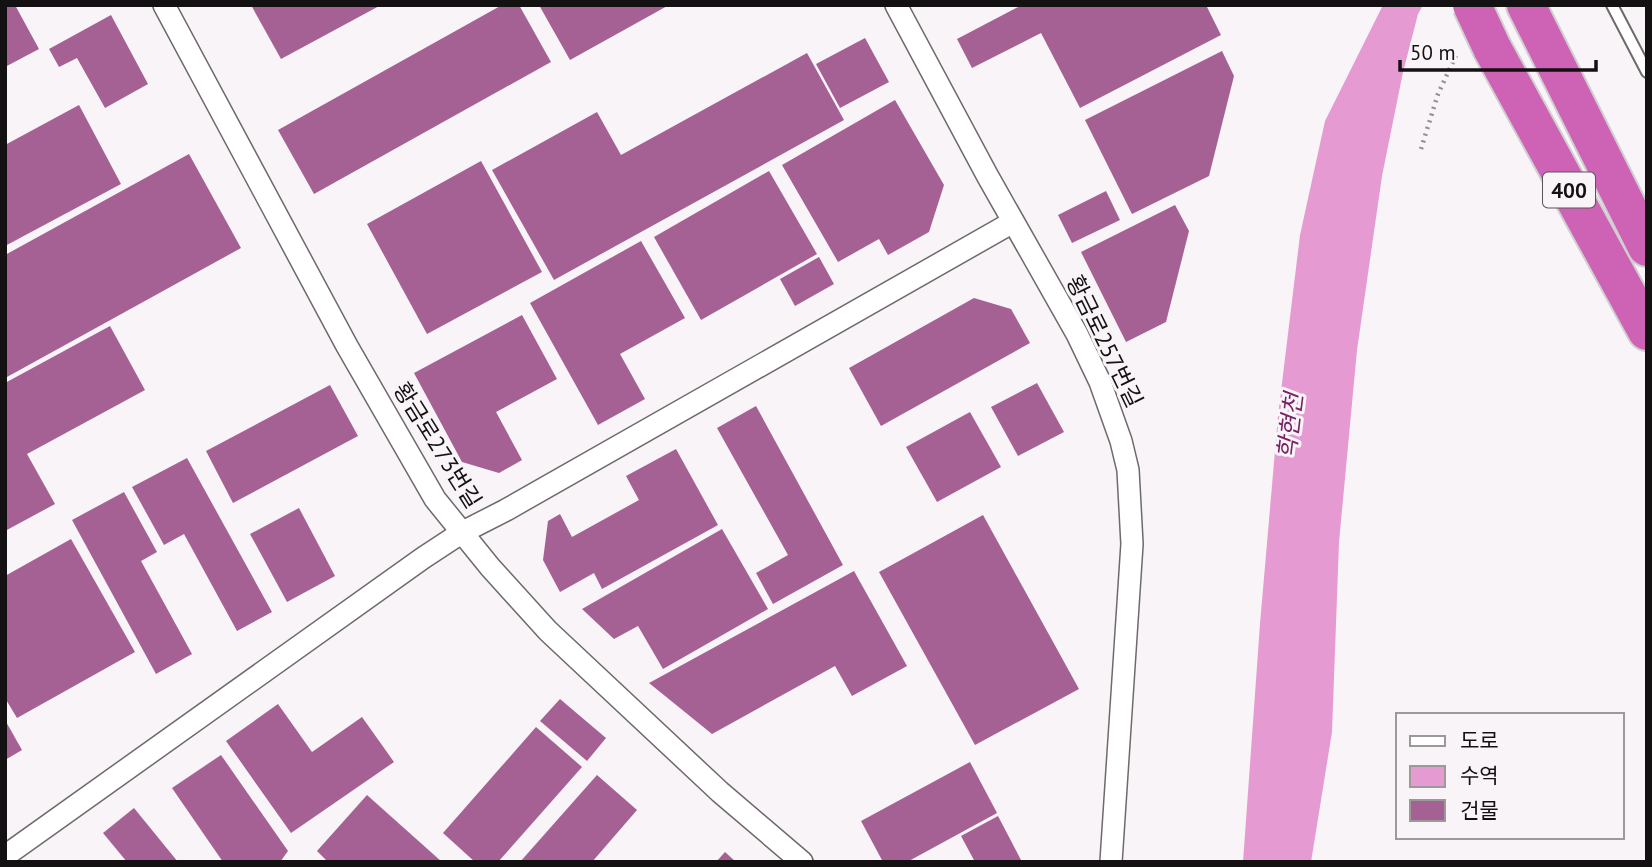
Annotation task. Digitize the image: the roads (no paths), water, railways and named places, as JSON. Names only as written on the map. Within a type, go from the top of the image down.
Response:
[{"type":"highway","name":"400","points":[[1472,5],[1477,45],[1647,331]]},
{"type":"highway","name":"400","points":[[1529,12],[1647,247]]},
{"type":"street","name":"황금로273번길","points":[[164,5],[347,346],[435,499],[461,533],[548,631],[762,830],[802,862]]},
{"type":"street","name":"황금로257번길","points":[[896,5],[1077,334],[1113,413],[1128,470],[1132,544],[1111,862]]},
{"type":"street","points":[[5,856],[461,533],[1013,222]]},
{"type":"lane","points":[[1612,5],[1647,72]]},
{"type":"water","name":"학현천","points":[[1383,5],[1423,5],[1418,14],[1403,72],[1382,176],[1357,350],[1339,542],[1332,732],[1311,862],[1243,862],[1278,416],[1300,235],[1325,121]]}]
